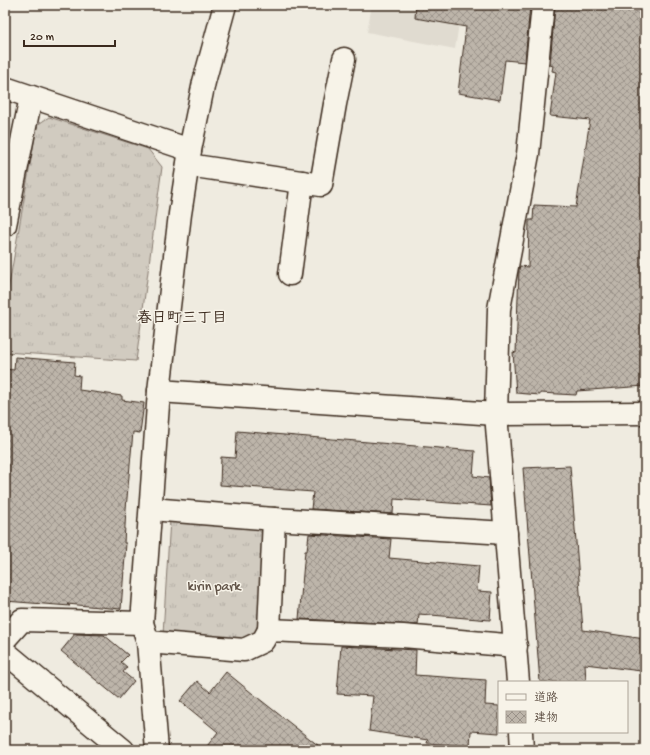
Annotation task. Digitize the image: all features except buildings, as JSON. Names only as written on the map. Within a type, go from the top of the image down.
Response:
[{"type":"street","points":[[157,750],[145,633],[159,391],[180,214],[189,158],[204,82],[225,5]]},
{"type":"street","points":[[518,681],[496,414],[499,308],[528,154],[544,5]]},
{"type":"street","points":[[5,88],[189,158],[321,185],[344,59]]},
{"type":"street","points":[[5,224],[31,97]]},
{"type":"street","points":[[290,274],[302,182]]},
{"type":"street","points":[[159,391],[496,414],[645,413]]},
{"type":"street","points":[[151,509],[274,519],[506,533]]},
{"type":"street","points":[[5,639],[22,620],[145,633],[244,650],[263,641],[269,630],[274,519]]},
{"type":"street","points":[[269,630],[403,636],[516,646]]},
{"type":"street","points":[[5,652],[123,750]]},
{"type":"street","points":[[521,733],[522,750]]},
{"type":"shaded area","points":[[372,5],[462,5],[455,49],[367,32]]},
{"type":"green space","points":[[49,117],[148,149],[162,167],[136,361],[5,352],[5,308],[37,125]]},
{"type":"green space","name":"kirin park","points":[[170,519],[254,526],[265,536],[257,636],[244,642],[163,634]]},
{"type":"district","name":"春日町三丁目","points":[[182,317]]}]
